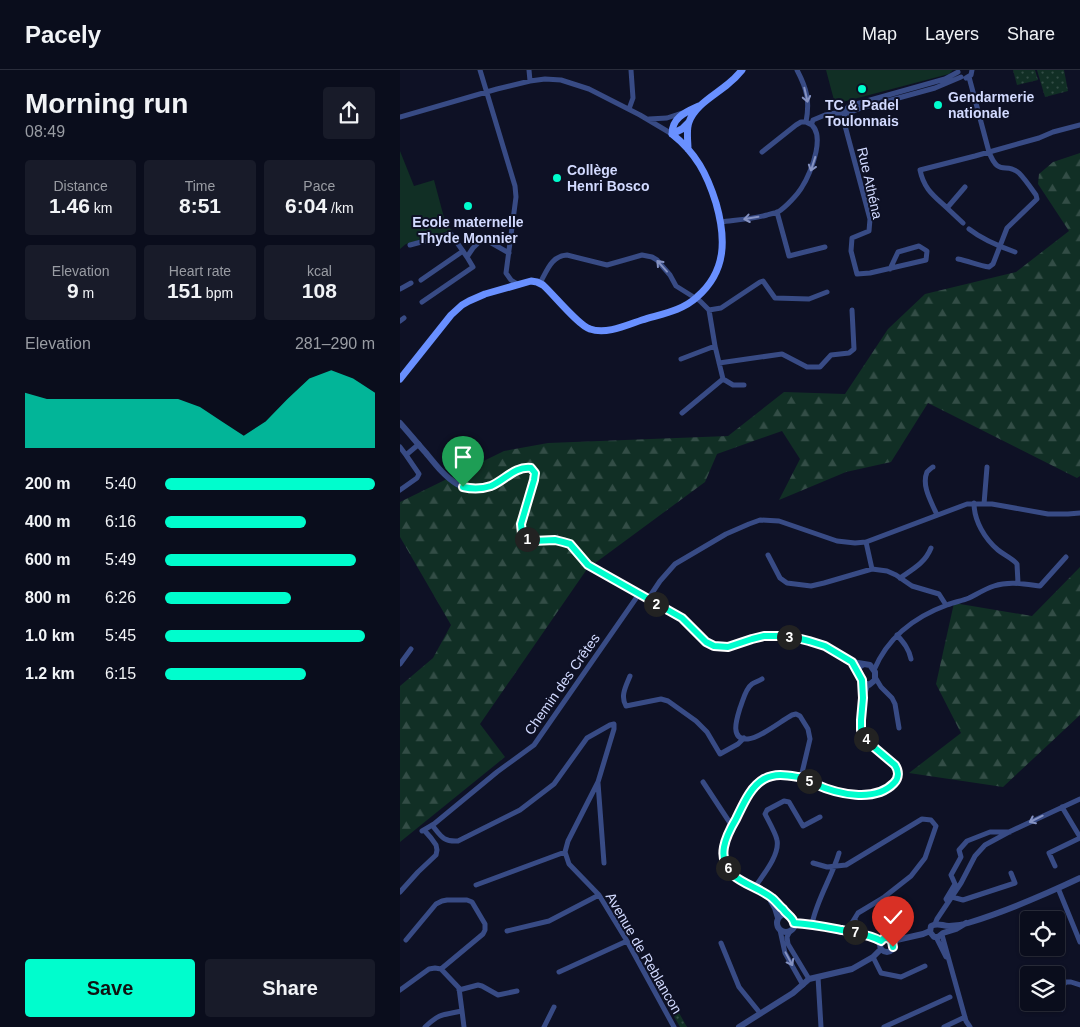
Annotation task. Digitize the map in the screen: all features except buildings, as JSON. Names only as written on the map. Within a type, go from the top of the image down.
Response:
[{"type":"main road","points":[[672,134],[682,129],[702,105],[742,70]]},
{"type":"main road","points":[[672,134],[674,123],[682,113],[702,105]]},
{"type":"main road","points":[[688,149],[689,122]]},
{"type":"main road","points":[[400,379],[456,309],[469,300],[504,289],[532,282],[540,283],[583,326],[598,331],[612,329],[665,314],[683,307],[696,299],[712,280],[720,261],[723,233],[709,182],[702,167],[688,149],[672,134]]},
{"type":"street","points":[[480,70],[515,186],[516,197],[504,289]]},
{"type":"street","points":[[528,70],[530,81]]},
{"type":"street","points":[[629,109],[633,98],[631,70]]},
{"type":"street","points":[[797,70],[808,100],[809,123]]},
{"type":"street","points":[[958,259],[983,267],[989,267],[993,264],[1007,228],[1037,199],[1036,195],[1018,173],[1011,169],[996,166],[994,163],[989,152],[969,76],[972,70]]},
{"type":"street","points":[[809,123],[825,115],[849,113],[935,88],[959,73],[965,78],[969,76]]},
{"type":"street","points":[[400,117],[486,92],[546,79],[561,80],[589,89],[648,119],[672,134]]},
{"type":"street","points":[[648,119],[667,118],[682,113]]},
{"type":"street","name":"Rue Athéna","points":[[844,113],[844,122],[870,219],[869,231],[852,238],[851,250],[857,274],[890,269],[926,260],[927,251],[919,246],[898,252],[890,269]]},
{"type":"street","points":[[721,222],[753,218],[777,212],[791,200],[802,188],[814,162],[817,148],[815,128],[809,123],[801,122],[762,152]]},
{"type":"street","points":[[962,223],[930,192],[920,170],[1080,125]]},
{"type":"street","points":[[947,208],[966,187]]},
{"type":"street","points":[[777,212],[789,256],[825,247]]},
{"type":"street","points":[[969,229],[977,236],[1015,252]]},
{"type":"street","points":[[410,245],[451,234],[473,267],[422,302]]},
{"type":"street","points":[[467,257],[481,240],[488,241],[509,252]]},
{"type":"street","points":[[420,280],[463,251]]},
{"type":"street","points":[[540,283],[552,262],[562,255],[607,265],[642,255],[652,257],[670,275],[676,286],[700,301],[709,310],[723,379],[734,385],[744,385]]},
{"type":"street","points":[[506,273],[511,280],[520,285]]},
{"type":"street","points":[[709,310],[721,308],[764,281],[775,298],[809,299],[828,292]]},
{"type":"street","points":[[400,290],[411,283]]},
{"type":"street","points":[[719,363],[782,354],[807,367],[820,367],[831,355],[849,353],[854,349],[852,310]]},
{"type":"street","points":[[681,359],[715,346]]},
{"type":"street","points":[[682,412],[723,379]]},
{"type":"street","points":[[400,423],[445,476],[455,484],[463,487],[490,486],[521,469],[531,468],[535,476],[521,524],[522,534],[526,539],[532,541],[555,540],[570,544],[588,565],[682,618],[706,642],[714,646],[728,647],[764,636],[793,637],[825,646],[852,662],[872,667],[870,679]]},
{"type":"street","points":[[406,455],[419,444]]},
{"type":"street","points":[[400,448],[419,474],[418,478],[400,490]]},
{"type":"street","points":[[933,467],[927,472],[926,484],[928,494],[937,514]]},
{"type":"street","points":[[984,504],[986,467]]},
{"type":"street","points":[[648,599],[675,564],[726,534],[760,520],[779,521],[837,541],[855,543],[866,542],[937,514],[974,504],[992,504],[1048,514],[1080,513]]},
{"type":"street","points":[[974,504],[976,517],[985,535],[998,550],[1012,558],[1017,564],[1018,583]]},
{"type":"street","points":[[866,542],[872,569]]},
{"type":"street","points":[[900,578],[918,566],[932,548]]},
{"type":"street","points":[[768,554],[780,578],[787,583],[811,586],[872,569],[886,571],[896,575],[912,586],[939,594],[946,605]]},
{"type":"street","points":[[809,979],[788,944],[787,937],[794,926],[792,918],[772,898],[733,875],[726,865],[723,850],[724,842],[751,792],[764,779],[783,774],[801,777],[816,785],[843,794],[856,796],[884,790],[893,784],[898,779],[898,769],[869,743],[861,730],[861,720],[863,698],[870,679],[881,655],[893,639],[910,624],[946,605],[969,598],[994,586],[1018,583],[1040,586],[1066,557]]},
{"type":"street","name":"Chemin des Crêtes","points":[[400,892],[436,855],[436,845],[423,831],[534,744],[639,594]]},
{"type":"street","points":[[897,635],[904,643],[912,659]]},
{"type":"street","points":[[400,664],[411,649]]},
{"type":"street","points":[[858,671],[859,667],[881,655]]},
{"type":"street","points":[[852,662],[858,671],[881,687],[892,698],[899,728]]},
{"type":"street","points":[[630,676],[623,697],[626,706],[661,699],[668,701],[696,721],[707,732],[720,754],[738,744],[744,738]]},
{"type":"street","points":[[762,679],[751,684],[744,695],[735,725],[736,732],[744,738],[750,739],[792,715],[800,716],[808,729],[810,739],[801,777]]},
{"type":"street","points":[[432,825],[443,839],[450,842],[458,841],[520,810],[554,784],[587,738],[614,724],[598,782],[568,841],[565,852],[476,885]]},
{"type":"street","points":[[598,782],[604,863]]},
{"type":"street","points":[[703,782],[732,826]]},
{"type":"street","points":[[970,1027],[965,1017],[938,931],[940,915],[961,883],[975,856],[985,845],[1080,798]]},
{"type":"street","points":[[756,888],[774,858],[776,849],[777,839],[765,814],[767,810],[784,801],[789,802],[803,826],[820,817]]},
{"type":"street","points":[[1054,866],[1049,853],[1080,838],[1062,807]]},
{"type":"street","points":[[813,863],[827,867],[846,865],[922,819],[931,820],[936,826],[925,858],[911,876],[883,898],[858,913],[847,931]]},
{"type":"street","points":[[948,902],[946,899],[955,884],[952,875],[961,857],[959,850],[967,841],[990,832],[1010,832]]},
{"type":"street","name":"Avenue de Reblancon","points":[[565,852],[569,864],[599,895],[627,941],[674,1027]]},
{"type":"street","points":[[812,924],[814,914],[839,853]]},
{"type":"street","points":[[952,897],[962,900],[1015,883],[1010,873]]},
{"type":"street","points":[[893,943],[938,931],[956,929],[966,923],[1014,907],[1080,878]]},
{"type":"street","points":[[1058,888],[1080,942]]},
{"type":"street","points":[[766,894],[775,908],[778,918],[777,925],[785,952],[803,985]]},
{"type":"street","points":[[507,931],[549,921],[599,895]]},
{"type":"street","points":[[406,940],[438,903],[442,901],[464,900],[472,902],[484,921],[484,932],[441,969]]},
{"type":"street","points":[[778,918],[787,915]]},
{"type":"street","points":[[855,919],[858,933]]},
{"type":"street","points":[[794,923],[812,924],[858,933],[881,941]]},
{"type":"street","points":[[780,930],[790,931]]},
{"type":"street","points":[[881,941],[884,938],[888,938],[893,943]]},
{"type":"street","points":[[559,972],[627,941]]},
{"type":"street","points":[[881,941],[882,949]]},
{"type":"street","points":[[721,943],[738,987],[760,1013]]},
{"type":"street","points":[[882,949],[890,950],[893,943]]},
{"type":"street","points":[[739,1027],[793,993],[809,979],[852,969],[873,957],[882,949]]},
{"type":"street","points":[[873,957],[881,973],[901,977],[925,966]]},
{"type":"street","points":[[400,990],[429,969],[441,969],[460,990],[464,1027]]},
{"type":"street","points":[[818,976],[821,1027]]},
{"type":"street","points":[[1065,983],[1072,982],[1080,985]]},
{"type":"street","points":[[460,990],[478,985],[498,995],[517,991]]},
{"type":"street","points":[[884,1027],[950,997]]},
{"type":"street","points":[[544,1027],[554,1007]]},
{"type":"street","points":[[425,1027],[439,1015],[462,1011]]},
{"type":"street","points":[[944,1027],[965,1017]]},
{"type":"green space","name":"TC & Padel Toulonnais","points":[[826,70],[953,70],[949,74],[835,104]]},
{"type":"green space","points":[[1013,70],[1035,70],[1038,80],[1017,85]]},
{"type":"green space","points":[[1037,70],[1064,70],[1068,91],[1045,97]]},
{"type":"green space","points":[[400,151],[414,186],[434,180],[446,225],[452,230],[406,244],[400,249]]},
{"type":"green space","points":[[1080,153],[1080,476],[1077,478],[928,403],[891,462],[846,472],[779,500],[800,459],[782,431],[717,454],[705,482],[587,569],[480,724],[505,757],[400,842],[400,686],[433,658],[451,625],[400,537],[400,502],[504,451],[548,443],[728,436],[784,392],[845,394],[888,329],[925,294],[1016,272],[1069,231],[1038,184],[1039,174],[1053,162]]},
{"type":"green space","points":[[1080,567],[1080,715],[1003,787],[909,773],[961,733],[936,684],[954,603],[1032,616]]},
{"type":"green space","points":[[662,983],[687,1027],[680,1027],[656,985]]},
{"type":"place","name":"TC & Padel Toulonnais","points":[[862,89]]},
{"type":"place","name":"Gendarmerie nationale","points":[[938,105]]},
{"type":"place","name":"Collège Henri Bosco","points":[[557,178]]},
{"type":"place","name":"Ecole maternelle Thyde Monnier","points":[[468,206]]},
{"type":"route","points":[[463,487],[490,486],[517,470],[531,468],[535,476],[521,524],[522,534],[526,539],[532,541],[555,540],[570,544],[588,565],[682,618],[706,642],[714,646],[728,647],[764,636],[793,637],[825,646],[852,662],[862,680],[861,730],[869,743],[895,765],[898,769],[898,779],[884,790],[856,796],[843,794],[816,785],[801,777],[783,774],[764,779],[751,792],[732,826],[724,842],[724,859],[733,875],[772,898],[792,918],[794,923],[812,924],[858,933],[881,941],[884,938],[890,938],[893,947]]}]
